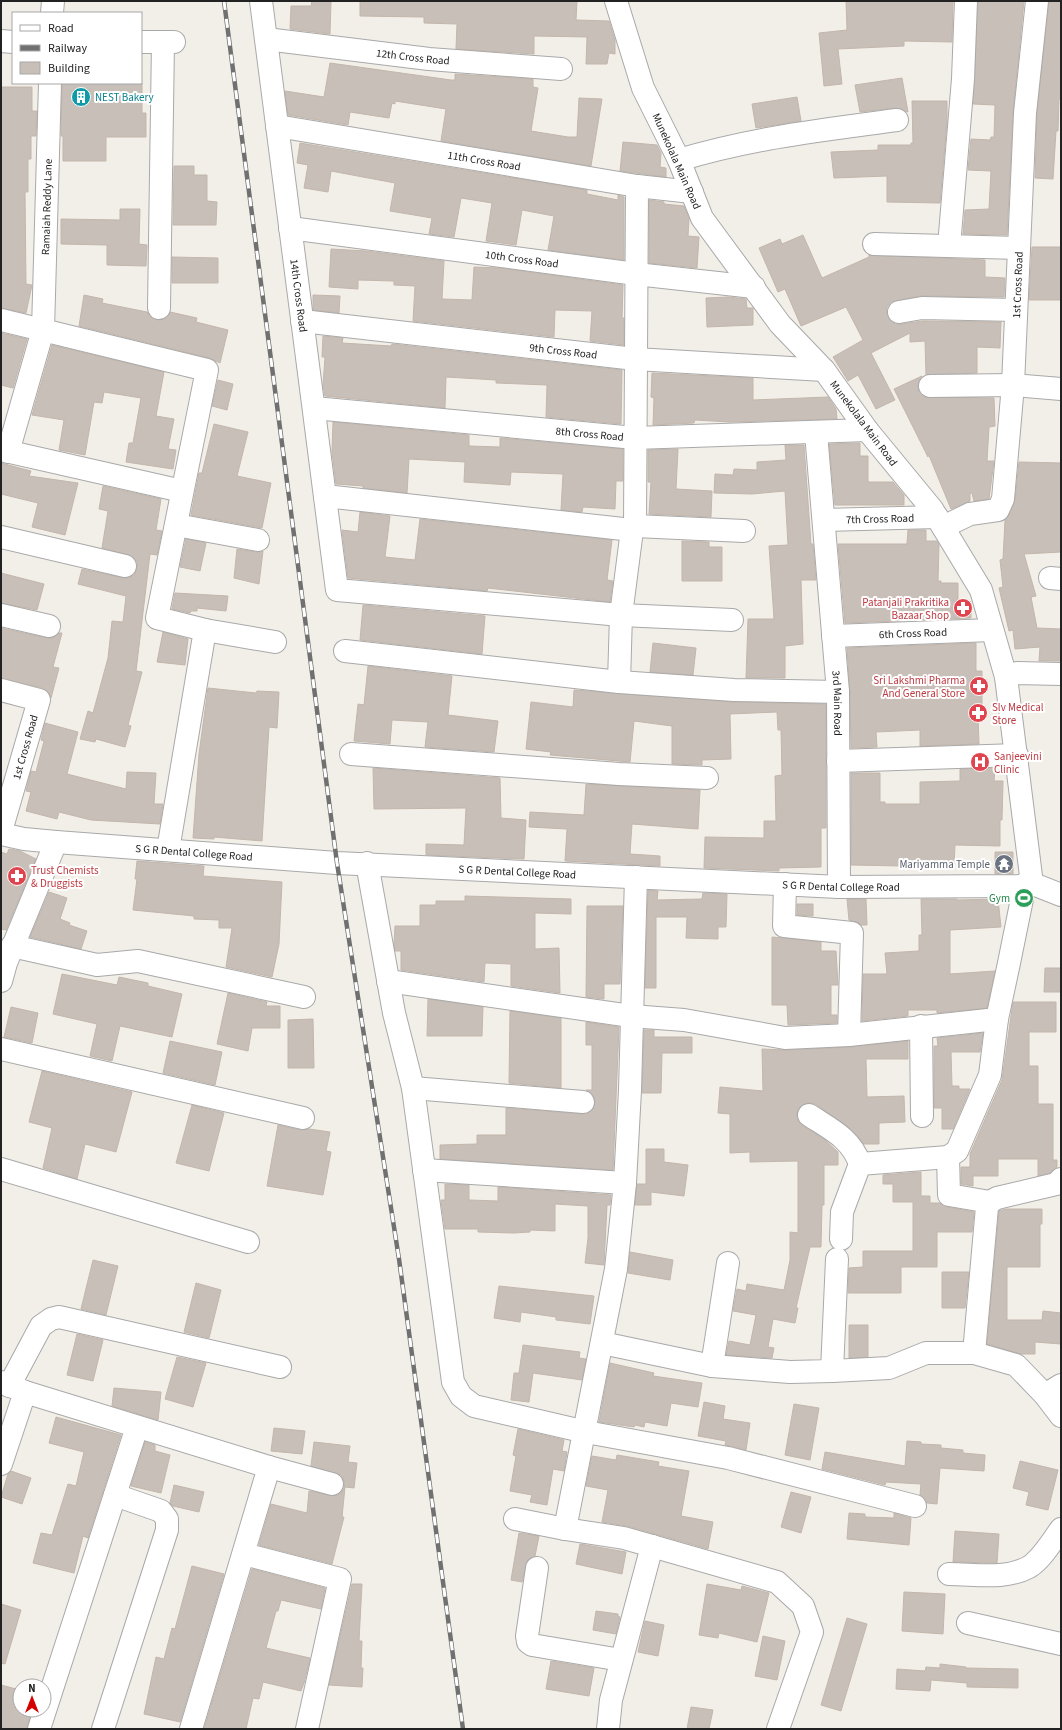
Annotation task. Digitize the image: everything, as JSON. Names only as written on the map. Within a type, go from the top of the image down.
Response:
[{"type":"street","points":[[52,12],[53,1]]},
{"type":"street","name":"14th Cross Road","points":[[261,1],[337,590],[621,615]]},
{"type":"street","name":"Munekolala Main Road","points":[[616,1],[643,88],[679,160],[702,218],[780,324],[824,370],[867,430],[940,522],[981,590],[1006,677],[1017,755],[1027,881],[997,1019],[990,1075],[957,1151],[948,1157]]},
{"type":"street","points":[[950,234],[963,79],[966,1]]},
{"type":"street","name":"1st Cross Road","points":[[940,522],[970,514],[998,510],[1003,500],[1013,385],[1025,113],[1036,1]]},
{"type":"street","name":"12th Cross Road","points":[[266,39],[429,59],[561,69]]},
{"type":"street","points":[[1,41],[12,42]]},
{"type":"street","points":[[142,42],[168,42],[159,308]]},
{"type":"street","name":"Ramaiah Reddy Lane","points":[[4,451],[43,330],[50,84]]},
{"type":"street","points":[[679,160],[718,148],[755,140],[897,120]]},
{"type":"street","name":"11th Cross Road","points":[[277,126],[637,186],[692,192]]},
{"type":"street","points":[[619,682],[621,615],[634,528],[637,186]]},
{"type":"street","name":"10th Cross Road","points":[[290,228],[636,274],[754,287]]},
{"type":"street","points":[[874,244],[1019,248]]},
{"type":"street","points":[[900,312],[922,308],[1016,310]]},
{"type":"street","points":[[1,320],[207,370],[157,618],[205,630],[275,642]]},
{"type":"street","name":"9th Cross Road","points":[[302,321],[635,359],[824,370]]},
{"type":"street","points":[[930,386],[1013,385],[1061,389]]},
{"type":"street","name":"8th Cross Road","points":[[314,408],[635,438],[816,433],[867,430]]},
{"type":"street","name":"3rd Main Road","points":[[816,433],[838,692],[839,887]]},
{"type":"street","points":[[4,451],[182,491]]},
{"type":"street","points":[[325,496],[634,528],[744,531]]},
{"type":"street","name":"7th Cross Road","points":[[824,520],[940,522]]},
{"type":"street","points":[[176,525],[258,540]]},
{"type":"street","points":[[1,537],[125,566]]},
{"type":"street","points":[[1,615],[49,626]]},
{"type":"street","points":[[621,615],[732,620]]},
{"type":"street","points":[[168,850],[205,630]]},
{"type":"street","name":"6th Cross Road","points":[[833,636],[992,630]]},
{"type":"street","points":[[345,651],[619,682],[734,690],[838,692]]},
{"type":"street","points":[[1006,677],[1017,673],[1061,674]]},
{"type":"street","name":"1st Cross Road","points":[[1,690],[39,700],[1,832]]},
{"type":"street","points":[[351,754],[619,774],[707,778]]},
{"type":"street","points":[[838,761],[1017,755]]},
{"type":"street","name":"S G R Dental College Road","points":[[1,832],[24,839],[56,842],[337,863],[367,863],[839,887],[1027,881]]},
{"type":"street","points":[[56,842],[5,963],[97,965],[138,961],[304,997]]},
{"type":"street","points":[[367,863],[394,1013],[413,1088],[453,1382],[461,1396],[474,1406],[586,1432],[728,1458],[915,1506]]},
{"type":"street","points":[[566,1529],[586,1432],[616,1269],[625,1182],[630,1090],[636,877]]},
{"type":"street","points":[[1027,881],[1061,895]]},
{"type":"street","points":[[785,884],[784,926],[852,933],[849,1035]]},
{"type":"street","points":[[388,981],[631,1016],[684,1020],[785,1038],[849,1035],[921,1026],[997,1019]]},
{"type":"street","points":[[921,1026],[922,1116]]},
{"type":"street","points":[[1,1049],[303,1118]]},
{"type":"street","points":[[413,1088],[583,1102]]},
{"type":"street","points":[[809,1115],[847,1140],[856,1152],[860,1164],[842,1212],[832,1371]]},
{"type":"street","points":[[860,1164],[948,1157],[949,1194],[990,1202]]},
{"type":"street","points":[[1,1169],[248,1242]]},
{"type":"street","points":[[424,1170],[625,1182]]},
{"type":"street","points":[[974,1353],[987,1207],[990,1202],[997,1198],[1056,1184],[1061,1179]]},
{"type":"street","points":[[712,1366],[728,1263]]},
{"type":"street","points":[[1,1464],[12,1387],[40,1326],[51,1319],[59,1317],[280,1367]]},
{"type":"street","points":[[602,1343],[712,1366],[790,1372],[889,1368],[926,1353],[974,1353],[1016,1365],[1053,1390],[1061,1416]]},
{"type":"street","points":[[12,1387],[137,1427],[269,1467],[332,1484]]},
{"type":"street","points":[[39,1729],[137,1427]]},
{"type":"street","points":[[192,1729],[269,1467]]},
{"type":"street","points":[[103,1729],[167,1530],[167,1519],[161,1511],[115,1495]]},
{"type":"street","points":[[515,1519],[624,1538],[777,1582],[803,1606],[812,1632],[778,1729]]},
{"type":"street","points":[[949,1574],[1008,1575],[1030,1566],[1047,1549],[1061,1529]]},
{"type":"street","points":[[608,1729],[611,1700],[652,1546]]},
{"type":"street","points":[[244,1554],[340,1579],[307,1729]]},
{"type":"street","points":[[537,1568],[527,1636],[528,1642],[532,1645],[621,1660]]},
{"type":"street","points":[[968,1623],[1061,1644]]},
{"type":"building","points":[[312,1],[331,1],[330,34],[290,29],[291,6],[311,6]]},
{"type":"building","points":[[360,1],[577,1],[576,20],[609,21],[615,40],[615,54],[609,53],[607,64],[586,64],[587,37],[534,36],[534,54],[456,49],[457,24],[424,23],[424,17],[360,16]]},
{"type":"building","points":[[846,1],[953,1],[952,42],[904,41],[904,46],[838,49],[842,84],[824,86],[819,33],[847,30]]},
{"type":"building","points":[[978,1],[1024,1],[1013,112],[1007,235],[963,234],[965,210],[989,209],[991,171],[968,170],[971,139],[990,140],[991,137],[994,137],[995,105],[973,104]]},
{"type":"building","points":[[1049,1],[1061,1],[1061,99],[1059,99],[1058,131],[1056,131],[1053,179],[1035,178],[1037,114]]},
{"type":"building","points":[[330,63],[451,80],[455,80],[455,74],[533,79],[533,87],[538,88],[531,131],[568,137],[577,137],[579,98],[602,99],[591,166],[441,141],[446,109],[395,101],[395,104],[392,103],[389,118],[350,112],[348,125],[288,115],[285,91],[324,97]]},
{"type":"building","points":[[902,78],[908,112],[895,108],[860,112],[855,85]]},
{"type":"building","points":[[62,84],[142,84],[142,113],[146,113],[146,137],[106,137],[106,161],[63,161],[63,136],[61,136]]},
{"type":"building","points":[[1,87],[32,87],[32,111],[37,111],[36,136],[31,136],[31,159],[28,159],[28,192],[25,192],[26,284],[32,285],[26,313],[1,308]]},
{"type":"building","points":[[797,97],[801,121],[756,128],[752,104]]},
{"type":"building","points":[[912,101],[947,101],[947,121],[940,203],[887,202],[887,176],[834,178],[831,152],[878,150],[878,145],[911,145],[911,143],[913,143]]},
{"type":"building","points":[[623,142],[657,145],[661,153],[660,167],[666,168],[666,177],[620,171]]},
{"type":"building","points":[[300,143],[587,190],[587,194],[618,200],[618,195],[624,197],[624,260],[548,250],[554,216],[522,210],[516,245],[486,241],[492,203],[461,198],[454,237],[429,234],[432,218],[390,211],[395,183],[331,171],[328,192],[304,188],[308,165],[297,163]]},
{"type":"building","points":[[174,166],[194,166],[194,175],[207,175],[207,201],[217,202],[216,225],[173,225]]},
{"type":"building","points":[[649,200],[664,202],[664,204],[684,206],[689,219],[688,236],[699,237],[697,268],[649,263]]},
{"type":"building","points":[[120,209],[140,209],[139,244],[147,245],[146,266],[107,265],[107,245],[61,244],[61,219],[120,220]]},
{"type":"building","points":[[803,235],[822,278],[869,257],[869,255],[985,260],[985,277],[1005,278],[1004,297],[920,296],[891,302],[887,307],[887,314],[890,320],[895,324],[923,321],[1001,322],[1000,348],[977,347],[977,373],[926,375],[925,341],[910,342],[910,333],[871,353],[895,400],[876,409],[858,375],[848,381],[833,357],[863,340],[846,307],[801,326],[785,289],[778,292],[759,248],[780,239],[782,244]]},
{"type":"building","points":[[1032,247],[1061,247],[1061,300],[1029,300]]},
{"type":"building","points":[[331,249],[366,251],[444,261],[442,299],[472,300],[474,267],[499,268],[623,285],[622,318],[624,318],[624,345],[590,341],[592,311],[555,310],[554,337],[413,321],[415,286],[394,285],[394,281],[358,280],[358,289],[329,287]]},
{"type":"building","points":[[172,257],[218,258],[218,283],[172,283]]},
{"type":"building","points":[[84,295],[103,299],[102,303],[147,312],[152,318],[158,320],[165,319],[170,312],[197,318],[196,322],[228,330],[220,363],[210,358],[79,326]]},
{"type":"building","points":[[313,295],[340,296],[339,313],[313,310]]},
{"type":"building","points":[[728,297],[746,299],[747,308],[753,308],[753,325],[707,327],[706,298]]},
{"type":"building","points":[[1,333],[27,339],[13,388],[1,385]]},
{"type":"building","points":[[323,336],[343,338],[342,343],[391,346],[392,344],[622,370],[621,424],[546,417],[547,385],[496,383],[496,380],[446,377],[445,408],[325,396],[323,385],[325,357],[322,357]]},
{"type":"building","points":[[52,345],[164,372],[156,416],[174,419],[168,449],[176,450],[173,469],[126,462],[129,443],[133,443],[141,398],[104,392],[102,403],[94,402],[85,455],[59,450],[64,420],[32,415]]},
{"type":"building","points":[[652,373],[753,378],[753,400],[828,397],[836,409],[837,419],[730,422],[695,420],[694,423],[653,425],[654,398],[651,397]]},
{"type":"building","points":[[922,376],[919,380],[918,387],[919,393],[924,397],[994,398],[995,426],[989,427],[987,461],[994,461],[989,499],[974,501],[972,493],[970,493],[970,501],[951,509],[928,453],[928,457],[894,389]]},
{"type":"building","points":[[218,380],[233,384],[227,410],[212,406]]},
{"type":"building","points":[[333,422],[469,435],[469,446],[500,447],[500,438],[623,449],[623,481],[616,481],[615,509],[583,507],[582,512],[561,510],[563,474],[511,472],[510,485],[464,482],[465,462],[409,459],[407,493],[363,488],[363,486],[336,484],[332,452]]},
{"type":"building","points":[[214,424],[248,432],[237,476],[271,483],[262,528],[191,515],[199,473],[202,473]]},
{"type":"building","points":[[860,443],[860,456],[868,456],[868,482],[893,482],[904,495],[904,505],[835,505],[829,444]]},
{"type":"building","points":[[785,445],[804,445],[811,544],[813,544],[816,580],[801,580],[803,644],[785,646],[785,678],[746,678],[748,619],[774,619],[769,546],[788,545],[785,491],[752,494],[714,493],[715,474],[733,475],[734,469],[757,470],[757,462],[786,460]]},
{"type":"building","points":[[678,449],[676,489],[712,491],[711,517],[649,514],[651,482],[648,482],[648,450]]},
{"type":"building","points":[[1019,462],[1061,463],[1061,552],[1024,554],[1036,596],[1031,597],[1037,628],[1061,629],[1061,661],[1039,661],[1040,647],[1015,649],[1013,630],[1009,631],[999,588],[1003,587],[1000,560],[1003,559],[1005,520],[1009,515],[1015,500]]},
{"type":"building","points":[[1,463],[31,471],[29,476],[78,483],[65,535],[32,527],[38,503],[1,494]]},
{"type":"building","points":[[103,486],[161,499],[156,530],[162,531],[157,555],[150,554],[136,671],[142,672],[128,725],[131,726],[125,747],[96,739],[95,742],[80,739],[88,711],[93,713],[108,658],[112,621],[123,622],[126,596],[78,584],[82,569],[128,578],[134,575],[137,568],[137,562],[133,557],[102,548],[108,511],[99,509]]},
{"type":"building","points":[[360,512],[390,516],[385,557],[415,560],[420,519],[612,540],[607,580],[613,581],[610,602],[488,588],[487,591],[348,578],[342,530],[358,532]]},
{"type":"building","points":[[908,530],[926,530],[926,541],[937,541],[939,544],[938,581],[941,581],[941,583],[958,583],[958,603],[971,603],[971,618],[845,623],[838,544],[907,544]]},
{"type":"building","points":[[186,539],[206,543],[200,571],[180,567]]},
{"type":"building","points":[[682,541],[709,542],[709,547],[722,547],[722,581],[682,581]]},
{"type":"building","points":[[237,549],[256,552],[263,551],[259,584],[234,578]]},
{"type":"building","points":[[1,573],[44,584],[37,610],[1,603]]},
{"type":"building","points":[[175,593],[228,596],[226,611],[197,608],[197,611],[191,611],[190,613],[172,609]]},
{"type":"building","points":[[363,605],[485,616],[482,654],[360,640]]},
{"type":"building","points":[[1,628],[47,638],[53,638],[59,633],[62,633],[53,667],[59,668],[51,698],[48,692],[42,688],[1,678]]},
{"type":"building","points":[[163,632],[188,639],[185,665],[157,662]]},
{"type":"building","points":[[653,643],[696,648],[693,675],[650,672]]},
{"type":"building","points":[[976,643],[976,671],[982,671],[982,715],[978,715],[979,744],[920,746],[920,730],[876,732],[877,747],[851,748],[850,692],[847,648]]},
{"type":"building","points":[[368,666],[452,676],[448,715],[498,721],[494,752],[425,747],[428,722],[392,720],[390,744],[354,741],[358,704],[364,705]]},
{"type":"building","points":[[208,688],[256,693],[257,691],[279,692],[277,728],[269,727],[262,841],[214,837],[214,839],[193,838],[199,754]]},
{"type":"building","points":[[574,690],[733,702],[826,704],[826,828],[821,828],[821,867],[779,868],[779,871],[704,868],[705,837],[764,838],[764,821],[776,821],[775,776],[782,775],[781,730],[778,730],[777,712],[730,714],[731,759],[702,760],[702,765],[672,764],[672,726],[634,721],[630,762],[550,755],[551,752],[526,749],[531,702],[573,707]]},
{"type":"building","points":[[45,723],[78,732],[67,774],[126,789],[127,772],[156,773],[154,804],[163,804],[160,824],[91,820],[59,812],[57,819],[26,811],[31,792],[26,791],[31,771],[36,772],[44,741],[41,740]]},
{"type":"building","points":[[373,768],[500,778],[501,818],[526,820],[524,859],[426,855],[426,844],[464,845],[466,808],[374,809]]},
{"type":"building","points":[[995,768],[994,781],[1003,781],[1000,846],[955,845],[954,867],[851,865],[851,773],[880,773],[880,802],[885,802],[885,804],[920,804],[920,782],[960,781],[960,769]]},
{"type":"building","points":[[586,784],[700,790],[698,829],[632,824],[630,854],[660,856],[660,866],[565,861],[567,829],[529,827],[530,812],[584,815]]},
{"type":"building","points":[[9,849],[20,851],[36,859],[6,930],[1,929],[1,852],[7,854]]},
{"type":"building","name":"Mariyamma Temple","points":[[995,852],[1013,852],[1013,874],[995,874]]},
{"type":"building","points":[[137,861],[204,866],[203,876],[282,882],[279,944],[272,977],[226,967],[232,928],[219,928],[219,920],[194,919],[194,916],[133,910],[137,879],[135,879]]},
{"type":"building","points":[[648,890],[658,891],[657,900],[702,899],[703,893],[727,894],[726,927],[718,927],[718,939],[686,938],[687,917],[656,917],[656,988],[645,988]]},
{"type":"building","points":[[49,892],[67,898],[60,919],[70,923],[69,925],[87,931],[81,949],[30,937]]},
{"type":"building","points":[[465,896],[571,899],[571,914],[535,913],[535,949],[559,948],[560,993],[511,986],[511,964],[485,963],[484,982],[401,970],[401,951],[395,951],[394,945],[395,926],[420,926],[420,905],[436,905],[436,901],[465,901]]},
{"type":"building","points":[[847,899],[866,899],[867,925],[861,925],[849,920]]},
{"type":"building","points":[[921,899],[998,899],[1001,927],[950,930],[950,974],[995,971],[987,1008],[937,1013],[937,1010],[908,1010],[908,1016],[862,1021],[863,974],[887,974],[885,953],[919,951],[919,935],[922,935]]},
{"type":"building","points":[[797,904],[813,904],[813,916],[797,915]]},
{"type":"building","points":[[587,906],[623,906],[620,984],[604,984],[604,999],[586,997]]},
{"type":"building","points":[[772,937],[821,942],[821,951],[836,951],[838,985],[831,985],[831,1015],[837,1015],[837,1023],[788,1025],[787,1005],[772,1005]]},
{"type":"building","points":[[1045,968],[1061,968],[1061,992],[1044,992]]},
{"type":"building","points":[[62,974],[117,985],[119,977],[148,983],[148,986],[182,994],[172,1037],[120,1026],[112,1061],[90,1056],[97,1024],[53,1014]]},
{"type":"building","points":[[228,993],[267,1002],[266,1006],[280,1006],[280,1028],[252,1028],[248,1051],[217,1044]]},
{"type":"building","points":[[428,999],[483,1007],[482,1036],[427,1036]]},
{"type":"building","points":[[1013,1002],[1056,1002],[1056,1032],[1029,1032],[1029,1066],[1038,1066],[1038,1104],[1053,1104],[1053,1160],[1057,1160],[1057,1167],[1050,1173],[1038,1176],[1038,1159],[998,1159],[998,1176],[973,1176],[973,1186],[961,1184],[961,1167],[970,1167],[970,1154],[1002,1080]]},
{"type":"building","points":[[11,1007],[38,1013],[32,1043],[4,1037]]},
{"type":"building","points":[[510,1011],[561,1018],[561,1088],[509,1083]]},
{"type":"building","points":[[313,1019],[314,1068],[288,1068],[288,1020]]},
{"type":"building","points":[[586,1022],[619,1027],[613,1170],[440,1159],[440,1145],[477,1144],[477,1135],[506,1135],[506,1108],[582,1114],[588,1113],[593,1109],[595,1103],[594,1097],[586,1090],[592,1090],[592,1045],[586,1045]]},
{"type":"building","points":[[644,1030],[654,1030],[654,1037],[692,1037],[692,1053],[662,1053],[661,1093],[642,1093]]},
{"type":"building","points":[[983,1033],[980,1052],[951,1052],[952,1086],[959,1086],[959,1089],[970,1089],[953,1129],[942,1129],[942,1108],[934,1108],[934,1046],[938,1046],[937,1038]]},
{"type":"building","points":[[170,1041],[222,1052],[215,1085],[163,1073]]},
{"type":"building","points":[[908,1041],[908,1059],[866,1059],[867,1097],[904,1096],[905,1122],[879,1123],[879,1144],[864,1144],[847,1126],[815,1104],[804,1104],[798,1109],[798,1120],[802,1125],[825,1140],[838,1152],[838,1165],[824,1165],[824,1205],[822,1205],[821,1247],[810,1247],[796,1308],[798,1308],[795,1323],[773,1319],[768,1347],[774,1348],[772,1358],[726,1355],[729,1341],[750,1345],[756,1315],[733,1311],[737,1289],[746,1291],[747,1284],[784,1290],[790,1260],[790,1232],[798,1233],[798,1161],[750,1162],[750,1152],[730,1153],[730,1114],[718,1113],[720,1087],[763,1091],[762,1049],[786,1050],[850,1047]]},
{"type":"building","points":[[42,1071],[132,1092],[116,1152],[85,1144],[77,1179],[43,1168],[52,1128],[29,1122]]},
{"type":"building","points":[[192,1105],[224,1113],[209,1171],[176,1163]]},
{"type":"building","points":[[278,1125],[300,1130],[309,1129],[330,1132],[326,1151],[331,1152],[323,1195],[267,1186]]},
{"type":"building","points":[[646,1149],[664,1149],[664,1162],[688,1165],[684,1196],[651,1192],[651,1205],[635,1205],[637,1184],[646,1184]]},
{"type":"building","points":[[921,1172],[921,1196],[930,1196],[930,1203],[940,1203],[947,1207],[974,1212],[972,1232],[937,1232],[937,1267],[901,1267],[901,1293],[848,1293],[849,1268],[863,1267],[863,1251],[913,1251],[913,1202],[893,1202],[893,1184],[883,1184],[883,1175]]},
{"type":"building","points":[[445,1184],[469,1185],[469,1200],[498,1201],[498,1187],[611,1195],[610,1205],[607,1205],[604,1265],[585,1263],[588,1238],[588,1206],[555,1204],[555,1231],[530,1230],[530,1232],[514,1233],[478,1232],[478,1229],[445,1229],[441,1200],[445,1200]]},
{"type":"building","points":[[1006,1209],[1042,1209],[1042,1224],[1040,1224],[1040,1267],[1007,1267],[1007,1320],[1042,1320],[1043,1311],[1061,1313],[1061,1344],[1035,1342],[1035,1354],[1021,1354],[987,1344],[999,1211]]},
{"type":"building","points":[[630,1252],[673,1260],[670,1280],[628,1273]]},
{"type":"building","points":[[93,1260],[118,1266],[106,1315],[81,1309]]},
{"type":"building","points":[[942,1272],[969,1272],[965,1308],[942,1308]]},
{"type":"building","points":[[196,1283],[221,1290],[209,1338],[184,1332]]},
{"type":"building","points":[[499,1286],[594,1296],[590,1324],[556,1320],[556,1317],[521,1312],[520,1322],[494,1318]]},
{"type":"building","points":[[849,1325],[868,1325],[868,1357],[849,1358]]},
{"type":"building","points":[[77,1334],[103,1340],[93,1381],[67,1375]]},
{"type":"building","points":[[523,1345],[580,1352],[579,1358],[586,1359],[582,1380],[533,1373],[529,1402],[511,1400],[514,1373],[519,1373]]},
{"type":"building","points":[[177,1357],[206,1363],[193,1407],[165,1399]]},
{"type":"building","points":[[610,1363],[654,1373],[653,1376],[702,1383],[698,1407],[671,1403],[667,1426],[645,1422],[644,1427],[635,1425],[634,1427],[599,1422]]},
{"type":"building","points":[[114,1388],[161,1392],[158,1420],[112,1406]]},
{"type":"building","points":[[704,1402],[725,1406],[723,1419],[750,1423],[746,1450],[725,1445],[726,1441],[698,1436]]},
{"type":"building","points":[[794,1404],[819,1408],[810,1460],[785,1455]]},
{"type":"building","points":[[56,1417],[121,1435],[88,1538],[83,1536],[74,1573],[33,1563],[41,1533],[52,1535],[68,1484],[76,1486],[84,1452],[49,1443]]},
{"type":"building","points":[[274,1428],[305,1431],[302,1454],[271,1451]]},
{"type":"building","points":[[518,1429],[564,1440],[562,1451],[567,1452],[564,1471],[553,1469],[547,1505],[530,1502],[532,1495],[510,1491],[516,1456],[513,1455]]},
{"type":"building","points":[[907,1441],[921,1442],[921,1444],[941,1445],[941,1448],[963,1450],[963,1453],[985,1455],[984,1471],[940,1468],[937,1504],[927,1503],[920,1495],[921,1484],[886,1482],[885,1485],[822,1469],[825,1452],[905,1466]]},
{"type":"building","points":[[145,1442],[155,1445],[155,1451],[170,1455],[161,1493],[131,1486]]},
{"type":"building","points":[[314,1442],[350,1446],[348,1462],[357,1463],[354,1488],[345,1487],[342,1517],[344,1517],[332,1564],[259,1545],[271,1504],[307,1513],[309,1491],[335,1496],[341,1493],[344,1488],[344,1481],[341,1475],[311,1466]]},
{"type":"building","points":[[617,1455],[659,1462],[658,1466],[689,1471],[681,1516],[713,1522],[708,1549],[627,1526],[602,1522],[608,1490],[586,1486],[592,1456],[616,1460]]},
{"type":"building","points":[[1020,1461],[1058,1470],[1048,1510],[1026,1505],[1029,1492],[1013,1488]]},
{"type":"building","points":[[11,1471],[31,1478],[22,1504],[1,1497],[8,1474]]},
{"type":"building","points":[[174,1485],[204,1492],[199,1512],[173,1506],[170,1503]]},
{"type":"building","points":[[791,1492],[811,1497],[801,1533],[781,1527]]},
{"type":"building","points":[[849,1513],[865,1514],[865,1517],[894,1518],[894,1513],[911,1518],[909,1545],[847,1539]]},
{"type":"building","points":[[955,1531],[999,1534],[997,1563],[953,1562]]},
{"type":"building","points":[[519,1533],[539,1536],[535,1556],[527,1561],[522,1582],[511,1580]]},
{"type":"building","points":[[580,1544],[626,1552],[622,1574],[576,1564]]},
{"type":"building","points":[[192,1566],[224,1574],[180,1722],[144,1714],[156,1657],[164,1659],[172,1628],[175,1629]]},
{"type":"building","points":[[252,1569],[325,1588],[321,1609],[281,1600],[278,1611],[276,1611],[266,1648],[310,1658],[304,1683],[301,1691],[263,1682],[259,1699],[253,1698],[246,1729],[204,1729]]},
{"type":"building","points":[[352,1584],[362,1584],[359,1641],[362,1641],[362,1687],[329,1685]]},
{"type":"building","points":[[707,1584],[741,1590],[742,1586],[769,1593],[757,1642],[719,1633],[718,1638],[699,1635]]},
{"type":"building","points":[[904,1592],[945,1594],[943,1634],[902,1631]]},
{"type":"building","points":[[1,1604],[21,1610],[5,1664],[1,1663]]},
{"type":"building","points":[[596,1611],[618,1614],[620,1617],[616,1634],[593,1630]]},
{"type":"building","points":[[847,1618],[867,1624],[841,1711],[821,1705]]},
{"type":"building","points":[[645,1621],[664,1625],[658,1656],[638,1652]]},
{"type":"building","points":[[763,1636],[785,1641],[777,1680],[755,1676]]},
{"type":"building","points":[[551,1661],[594,1668],[589,1696],[546,1689]]},
{"type":"building","points":[[940,1664],[966,1668],[1018,1669],[1018,1688],[967,1687],[967,1683],[931,1680],[930,1691],[896,1689],[897,1669],[925,1671],[926,1667],[940,1668]]},
{"type":"building","points":[[1,1685],[12,1688],[12,1718],[30,1718],[27,1729],[1,1729]]},
{"type":"building","points":[[691,1707],[713,1710],[709,1729],[687,1729]]},
{"type":"railway","points":[[224,1],[337,863],[399,1259],[463,1729]]},
{"type":"place","name":"NEST Bakery","points":[[81,97]]},
{"type":"place","name":"Patanjali Prakritika Bazaar Shop","points":[[963,608]]},
{"type":"place","name":"Sri Lakshmi Pharma And General Store","points":[[979,686]]},
{"type":"place","name":"Slv Medical Store","points":[[978,713]]},
{"type":"place","name":"Sanjeevini Clinic","points":[[980,762]]},
{"type":"place","name":"Mariyamma Temple","points":[[1004,864]]},
{"type":"place","name":"Trust Chemists & Druggists","points":[[17,876]]},
{"type":"place","name":"Gym","points":[[1024,898]]}]
